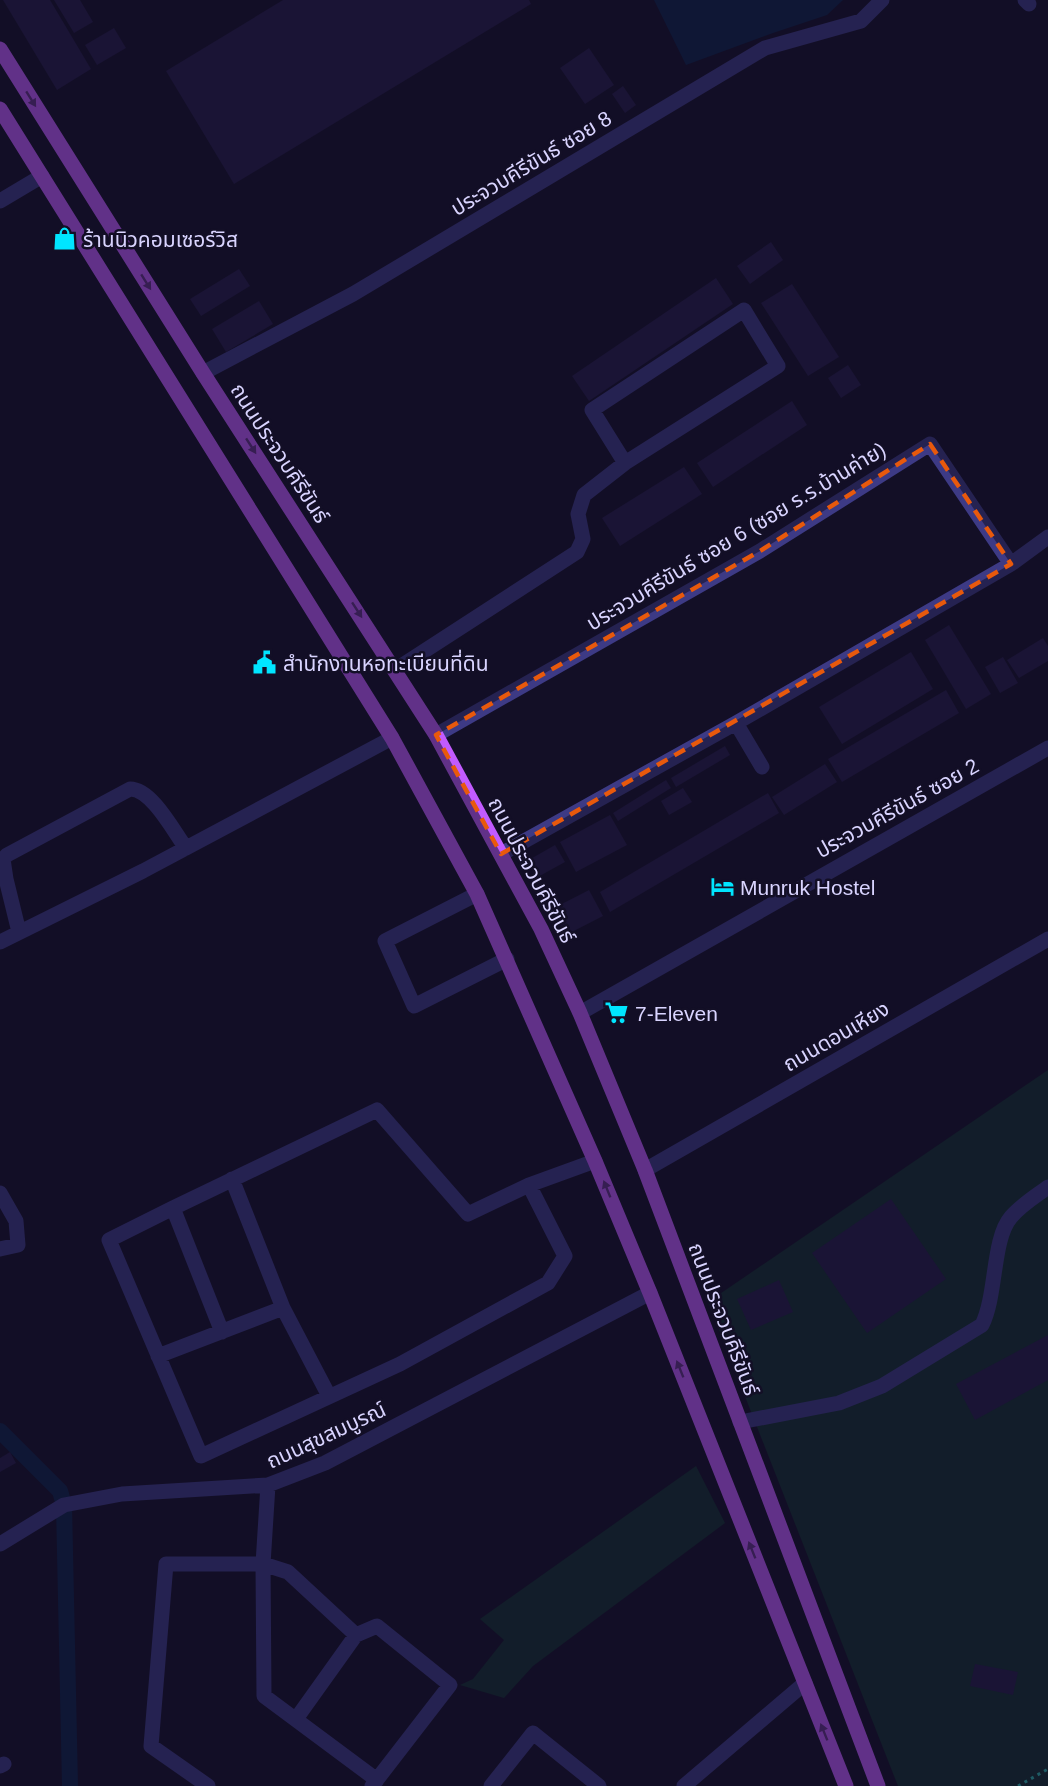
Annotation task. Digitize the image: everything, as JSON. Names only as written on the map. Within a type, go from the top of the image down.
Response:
[{"type":"main road","name":"ถนนประจวบคีรีขันธ์","points":[[0,49],[203,373],[436,735],[540,929],[580,1013],[645,1170],[878,1786]]},
{"type":"main road","points":[[0,109],[392,738],[477,894],[595,1161],[650,1293],[846,1786]]},
{"type":"street","name":"ประจวบคีรีขันธ์ ซอย 8","points":[[203,373],[353,294],[765,48],[861,21],[882,0]]},
{"type":"street","points":[[0,201],[42,176]]},
{"type":"street","points":[[396,670],[577,552],[583,539],[578,514],[584,495],[625,463],[778,366],[744,310],[592,410],[625,463]]},
{"type":"street","name":"ประจวบคีรีขันธ์ ซอย 6 (ซอย ร.ร.บ้านค่าย)","points":[[436,735],[760,551],[930,444],[1011,564]]},
{"type":"street","points":[[501,854],[736,723],[1011,564],[1048,537]]},
{"type":"street","points":[[736,723],[762,767]]},
{"type":"street","points":[[0,942],[143,871],[392,738]]},
{"type":"street","name":"ประจวบคีรีขันธ์ ซอย 2","points":[[580,1013],[1048,748]]},
{"type":"street","points":[[19,932],[3,859],[130,789],[143,792],[152,801],[186,848]]},
{"type":"street","points":[[477,894],[385,941],[414,1006],[507,959]]},
{"type":"street","name":"ถนนดอนเหียง","points":[[645,1170],[1048,939]]},
{"type":"street","points":[[529,1185],[565,1256],[548,1283],[400,1364],[201,1456],[109,1240],[377,1110],[468,1214],[529,1185],[595,1161]]},
{"type":"street","points":[[232,1179],[283,1308],[329,1396]]},
{"type":"street","points":[[740,1422],[839,1403],[882,1386],[982,1324],[988,1312],[1001,1238],[1010,1218],[1048,1187]]},
{"type":"street","points":[[0,1193],[16,1221],[18,1245],[0,1249]]},
{"type":"street","points":[[173,1208],[222,1332]]},
{"type":"street","name":"ถนนสุขสมบูรณ์","points":[[0,1544],[64,1505],[122,1494],[268,1485],[325,1463],[650,1293]]},
{"type":"street","points":[[158,1356],[283,1308]]},
{"type":"street","points":[[268,1485],[263,1564],[264,1696],[375,1783],[450,1685],[377,1626],[356,1635],[296,1719]]},
{"type":"street","points":[[208,1786],[151,1746],[166,1564],[263,1564],[288,1572],[356,1635]]},
{"type":"street","points":[[684,1786],[805,1683]]},
{"type":"street","points":[[491,1786],[533,1733],[599,1786]]},
{"type":"path","points":[[1018,1786],[1048,1769]]},
{"type":"highlighted area","points":[[930,444],[1011,564],[501,854],[436,735],[760,551]]},
{"type":"green space","points":[[1048,1070],[1048,1786],[898,1786],[708,1302]]},
{"type":"green space","points":[[696,1466],[725,1523],[533,1666],[504,1698],[460,1685],[473,1679],[504,1640],[480,1619]]},
{"type":"water","points":[[654,0],[843,0],[827,15],[686,65]]},
{"type":"building","points":[[3,0],[50,0],[91,69],[57,90]]},
{"type":"building","points":[[54,0],[80,0],[93,22],[74,33]]},
{"type":"building","points":[[283,0],[529,0],[531,4],[234,184],[166,71]]},
{"type":"building","points":[[114,28],[126,48],[97,65],[85,45]]},
{"type":"building","points":[[589,48],[614,85],[585,104],[560,68]]},
{"type":"building","points":[[623,86],[636,105],[625,113],[612,94]]},
{"type":"building","points":[[771,242],[783,260],[750,284],[737,266]]},
{"type":"building","points":[[239,269],[250,286],[201,316],[190,299]]},
{"type":"building","points":[[716,278],[733,304],[589,401],[572,376]]},
{"type":"building","points":[[792,284],[839,357],[808,376],[761,303]]},
{"type":"building","points":[[259,301],[273,324],[226,352],[212,329]]},
{"type":"building","points":[[848,365],[861,385],[841,398],[828,378]]},
{"type":"building","points":[[792,401],[807,425],[713,487],[697,463]]},
{"type":"building","points":[[684,467],[702,494],[620,546],[602,518]]},
{"type":"building","points":[[949,625],[991,694],[966,709],[925,640]]},
{"type":"building","points":[[1043,638],[1048,646],[1048,661],[1019,678],[1007,660]]},
{"type":"building","points":[[911,652],[933,689],[842,744],[819,707]]},
{"type":"building","points":[[1003,657],[1018,683],[1000,693],[985,667]]},
{"type":"building","points":[[946,690],[959,713],[842,782],[828,759]]},
{"type":"building","points":[[725,746],[730,755],[676,787],[671,778]]},
{"type":"building","points":[[825,764],[837,782],[784,815],[772,797]]},
{"type":"building","points":[[666,780],[671,788],[618,821],[613,813]]},
{"type":"building","points":[[683,788],[692,802],[669,815],[661,801]]},
{"type":"building","points":[[768,793],[779,813],[610,912],[600,892]]},
{"type":"building","points":[[610,815],[627,845],[576,872],[560,842]]},
{"type":"building","points":[[555,845],[565,862],[536,878],[527,861]]},
{"type":"building","points":[[589,890],[603,916],[566,935],[552,909]]},
{"type":"building","points":[[891,1199],[946,1279],[867,1333],[812,1253]]},
{"type":"building","points":[[779,1280],[793,1312],[751,1330],[737,1299]]},
{"type":"building","points":[[1048,1335],[1048,1380],[975,1420],[956,1384]]},
{"type":"building","points":[[10,1452],[16,1463],[0,1472],[0,1458]]},
{"type":"building","points":[[975,1664],[1018,1672],[1013,1695],[970,1686]]},
{"type":"waterway","points":[[0,1431],[60,1491],[64,1505],[70,1786]]},
{"type":"place","name":"ร้านนิวคอมเซอร์วิส","points":[[65,239]]},
{"type":"place","name":"สำนักงานหอทะเบียนที่ดิน","points":[[265,663]]},
{"type":"place","name":"Munruk Hostel","points":[[722,887]]},
{"type":"place","name":"7-Eleven","points":[[617,1013]]}]
